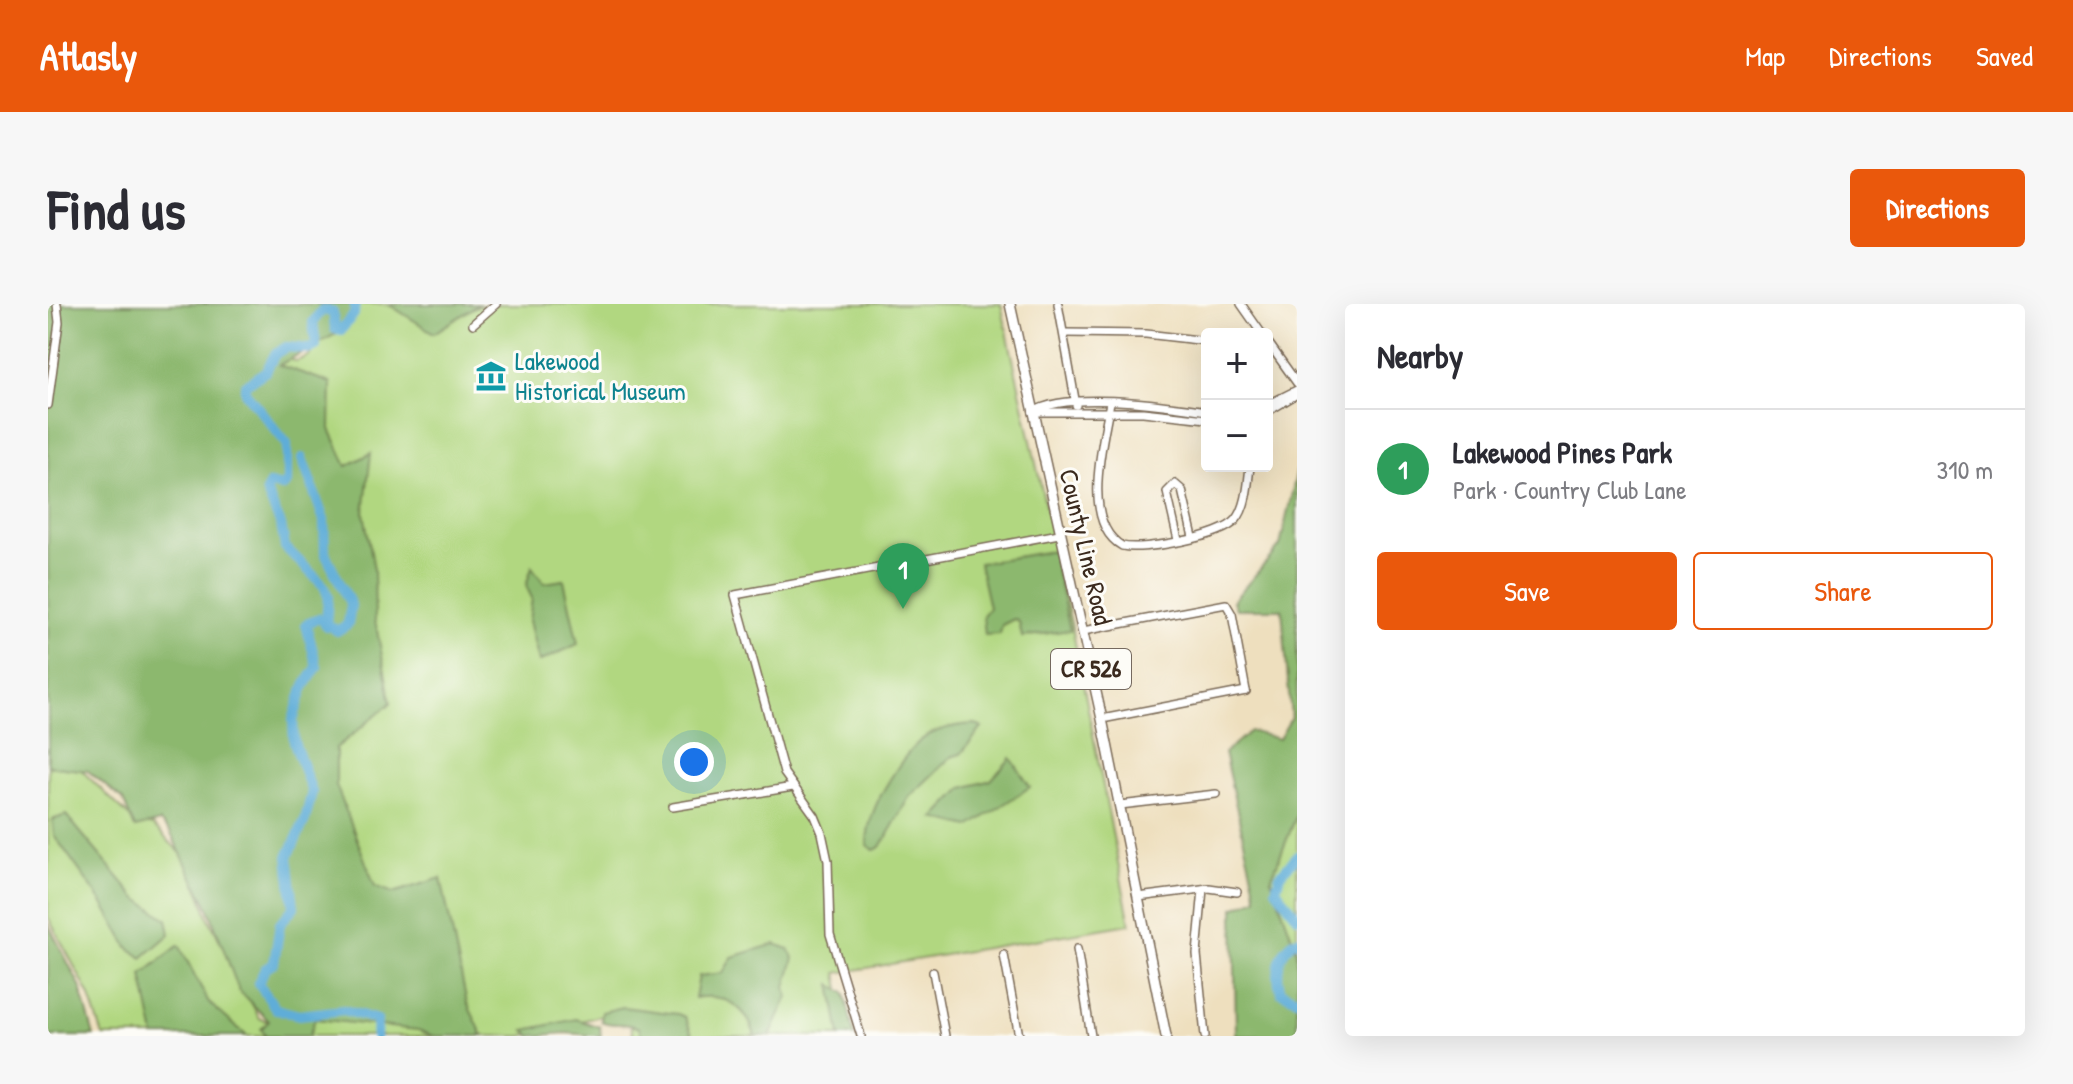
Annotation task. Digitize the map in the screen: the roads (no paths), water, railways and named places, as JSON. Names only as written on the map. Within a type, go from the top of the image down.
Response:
[{"type":"main road","name":"County Line Road","points":[[1010,304],[1102,719],[1166,1036]]},
{"type":"street","points":[[48,405],[59,322],[57,304]]},
{"type":"street","points":[[473,324],[496,304]]},
{"type":"street","points":[[1058,304],[1077,411]]},
{"type":"street","points":[[1241,304],[1256,328]]},
{"type":"street","points":[[1065,333],[1146,334],[1201,340]]},
{"type":"street","points":[[1273,349],[1297,383]]},
{"type":"street","points":[[1273,402],[1297,392]]},
{"type":"street","points":[[1273,408],[1297,392]]},
{"type":"street","points":[[1033,412],[1045,405],[1075,402],[1201,418]]},
{"type":"street","points":[[1033,412],[1152,403],[1201,410]]},
{"type":"street","points":[[1110,407],[1097,482],[1109,534],[1115,542],[1131,548],[1228,528],[1238,517],[1249,472]]},
{"type":"street","points":[[1178,540],[1167,492],[1175,484],[1182,490],[1193,537]]},
{"type":"street","points":[[861,1036],[830,934],[828,861],[822,833],[815,816],[784,773],[735,595],[1059,534]]},
{"type":"street","points":[[1083,631],[1226,604],[1232,614],[1246,691],[1254,697]]},
{"type":"street","points":[[1102,719],[1246,691]]},
{"type":"street","points":[[673,807],[737,799],[793,787]]},
{"type":"street","points":[[1120,805],[1216,794]]},
{"type":"street","points":[[1138,897],[1203,889],[1237,892]]},
{"type":"street","points":[[1203,889],[1197,954],[1205,1036]]},
{"type":"street","points":[[1077,949],[1091,1036]]},
{"type":"street","points":[[1004,955],[1019,1036]]},
{"type":"street","points":[[933,972],[945,1036]]},
{"type":"waterway","points":[[326,626],[328,596],[324,586],[285,547],[281,525],[266,491],[270,484],[282,487],[287,483],[287,444],[245,392],[245,385],[266,371],[275,354],[286,347],[310,349],[316,346],[313,322],[322,310],[333,312],[335,329],[341,330],[354,314],[355,304]]},
{"type":"waterway","points":[[302,458],[324,520],[325,553],[351,605],[348,624],[337,631],[319,618],[306,624],[317,667],[303,689],[293,720],[294,742],[312,792],[305,820],[288,857],[294,907],[280,924],[274,963],[265,969],[258,983],[276,1009],[299,1015],[344,1010],[377,1020],[376,1036]]},
{"type":"waterway","points":[[1297,856],[1280,875],[1276,889],[1297,916]]},
{"type":"waterway","points":[[1297,940],[1282,956],[1278,977],[1281,992],[1297,999]]},
{"type":"place","name":"Lakewood Historical Museum","points":[[491,376]]},
{"type":"place","name":"Lakewood Pines Park","points":[[903,609]]}]
